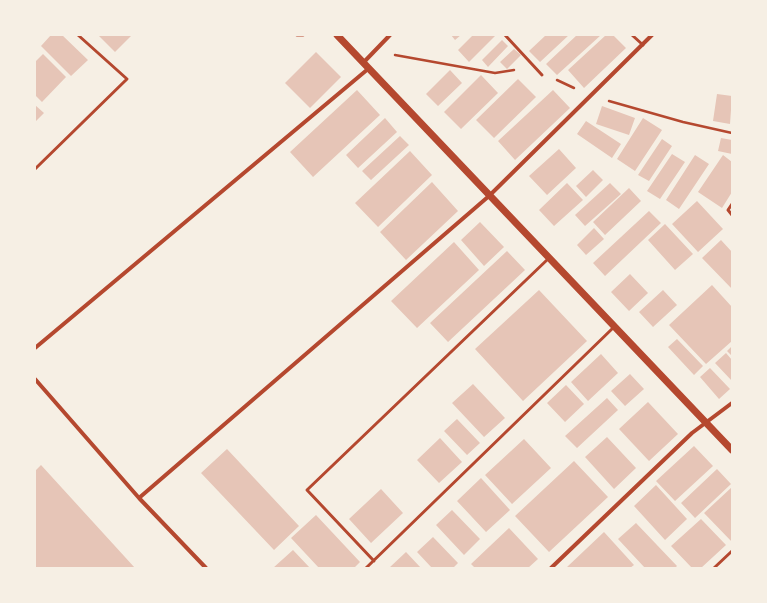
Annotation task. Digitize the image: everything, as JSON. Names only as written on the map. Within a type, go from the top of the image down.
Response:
[{"type":"street","points":[[337,35],[732,450]]},
{"type":"street","points":[[363,63],[390,35]]},
{"type":"street","points":[[139,498],[489,196],[652,35]]},
{"type":"street","points":[[35,348],[368,69]]},
{"type":"street","points":[[35,379],[139,498],[206,568]]},
{"type":"street","points":[[551,568],[705,422],[732,402]]},
{"type":"lane","points":[[35,169],[127,79],[78,35]]},
{"type":"lane","points":[[297,35],[303,35]]},
{"type":"lane","points":[[505,35],[542,75]]},
{"type":"lane","points":[[632,35],[642,45]]},
{"type":"lane","points":[[732,204],[728,210],[732,215]]},
{"type":"lane","points":[[374,560],[306,490],[549,258]]},
{"type":"lane","points":[[366,568],[614,327]]},
{"type":"lane","points":[[714,568],[732,551]]},
{"type":"building","points":[[51,35],[62,35],[88,60],[71,76],[41,46]]},
{"type":"building","points":[[98,35],[132,35],[115,52]]},
{"type":"building","points":[[451,35],[461,35],[455,40]]},
{"type":"building","points":[[473,35],[496,35],[469,62],[458,50]]},
{"type":"building","points":[[546,35],[569,35],[540,62],[529,51]]},
{"type":"building","points":[[577,35],[601,35],[557,75],[546,64]]},
{"type":"building","points":[[606,35],[613,35],[626,48],[584,88],[568,70]]},
{"type":"building","points":[[502,40],[508,46],[488,67],[482,60]]},
{"type":"building","points":[[514,49],[521,55],[507,69],[500,62]]},
{"type":"building","points":[[316,52],[341,77],[310,108],[285,83]]},
{"type":"building","points":[[43,54],[66,77],[42,102],[35,95],[35,62]]},
{"type":"building","points":[[450,70],[462,83],[438,106],[426,94]]},
{"type":"building","points":[[481,75],[498,93],[461,129],[444,112]]},
{"type":"building","points":[[518,79],[536,97],[494,138],[476,120]]},
{"type":"building","points":[[357,90],[380,115],[313,177],[290,152]]},
{"type":"building","points":[[553,90],[570,108],[515,160],[498,141]]},
{"type":"building","points":[[717,94],[732,96],[730,124],[713,121]]},
{"type":"building","points":[[35,105],[44,113],[35,122]]},
{"type":"building","points":[[602,106],[635,118],[629,135],[596,124]]},
{"type":"building","points":[[385,118],[397,132],[358,168],[346,155]]},
{"type":"building","points":[[643,118],[662,130],[635,171],[617,159]]},
{"type":"building","points":[[586,121],[621,144],[612,158],[577,134]]},
{"type":"building","points":[[400,136],[409,145],[371,180],[362,171]]},
{"type":"building","points":[[721,138],[732,140],[732,154],[718,151]]},
{"type":"building","points":[[662,139],[672,146],[649,181],[638,175]]},
{"type":"building","points":[[559,149],[576,168],[547,195],[529,176]]},
{"type":"building","points":[[410,151],[432,175],[378,227],[355,203]]},
{"type":"building","points":[[672,154],[685,162],[660,199],[647,191]]},
{"type":"building","points":[[695,155],[709,164],[679,209],[666,200]]},
{"type":"building","points":[[723,155],[732,162],[732,192],[722,208],[698,192]]},
{"type":"building","points":[[593,170],[603,180],[586,197],[576,186]]},
{"type":"building","points":[[432,182],[458,211],[406,260],[380,232]]},
{"type":"building","points":[[567,183],[583,200],[554,226],[539,210]]},
{"type":"building","points":[[610,183],[621,194],[585,226],[575,215]]},
{"type":"building","points":[[629,188],[641,201],[605,235],[593,222]]},
{"type":"building","points":[[697,201],[723,229],[698,252],[672,224]]},
{"type":"building","points":[[649,211],[661,223],[605,276],[593,263]]},
{"type":"building","points":[[480,222],[504,247],[484,266],[461,240]]},
{"type":"building","points":[[665,224],[693,254],[675,270],[648,240]]},
{"type":"building","points":[[594,228],[604,239],[586,255],[577,245]]},
{"type":"building","points":[[721,240],[732,252],[732,289],[702,258]]},
{"type":"building","points":[[454,242],[479,270],[417,328],[391,301]]},
{"type":"building","points":[[507,251],[525,270],[448,342],[430,323]]},
{"type":"building","points":[[630,274],[648,293],[629,311],[611,292]]},
{"type":"building","points":[[712,285],[732,307],[732,341],[706,364],[669,325]]},
{"type":"building","points":[[539,290],[587,341],[523,401],[475,349]]},
{"type":"building","points":[[663,290],[677,305],[653,327],[639,312]]},
{"type":"building","points":[[677,339],[703,366],[694,375],[668,347]]},
{"type":"building","points":[[732,346],[732,356],[727,351]]},
{"type":"building","points":[[726,353],[732,360],[732,381],[715,363]]},
{"type":"building","points":[[601,354],[618,373],[588,401],[571,382]]},
{"type":"building","points":[[710,368],[730,389],[719,399],[700,377]]},
{"type":"building","points":[[630,374],[644,389],[625,406],[611,391]]},
{"type":"building","points":[[473,384],[505,418],[484,437],[452,403]]},
{"type":"building","points":[[566,385],[584,404],[565,422],[547,403]]},
{"type":"building","points":[[607,398],[618,410],[577,448],[565,436]]},
{"type":"building","points":[[648,402],[678,434],[649,461],[619,429]]},
{"type":"building","points":[[457,419],[480,443],[467,455],[444,431]]},
{"type":"building","points":[[607,437],[636,468],[614,489],[585,457]]},
{"type":"building","points":[[440,438],[462,462],[439,483],[417,460]]},
{"type":"building","points":[[524,439],[551,468],[512,504],[485,475]]},
{"type":"building","points":[[694,446],[713,466],[675,501],[656,481]]},
{"type":"building","points":[[227,449],[299,526],[274,550],[201,473]]},
{"type":"building","points":[[574,461],[608,497],[549,552],[515,516]]},
{"type":"building","points":[[41,465],[135,568],[35,568],[35,471]]},
{"type":"building","points":[[717,469],[731,484],[695,518],[681,503]]},
{"type":"building","points":[[481,478],[510,510],[486,532],[457,501]]},
{"type":"building","points":[[656,485],[687,519],[665,540],[634,506]]},
{"type":"building","points":[[732,487],[732,542],[704,513]]},
{"type":"building","points":[[381,489],[403,513],[371,543],[349,519]]},
{"type":"building","points":[[452,510],[480,539],[464,555],[436,525]]},
{"type":"building","points":[[316,515],[360,562],[354,568],[319,568],[291,538]]},
{"type":"building","points":[[701,519],[726,545],[701,568],[692,568],[671,546]]},
{"type":"building","points":[[636,523],[677,566],[675,568],[645,568],[618,539]]},
{"type":"building","points":[[509,528],[538,559],[528,568],[475,568],[471,564]]},
{"type":"building","points":[[604,532],[634,565],[630,568],[567,567]]},
{"type":"building","points":[[433,537],[458,563],[453,568],[432,568],[417,552]]},
{"type":"building","points":[[293,550],[310,568],[273,568]]},
{"type":"building","points":[[406,552],[421,568],[389,568]]}]
